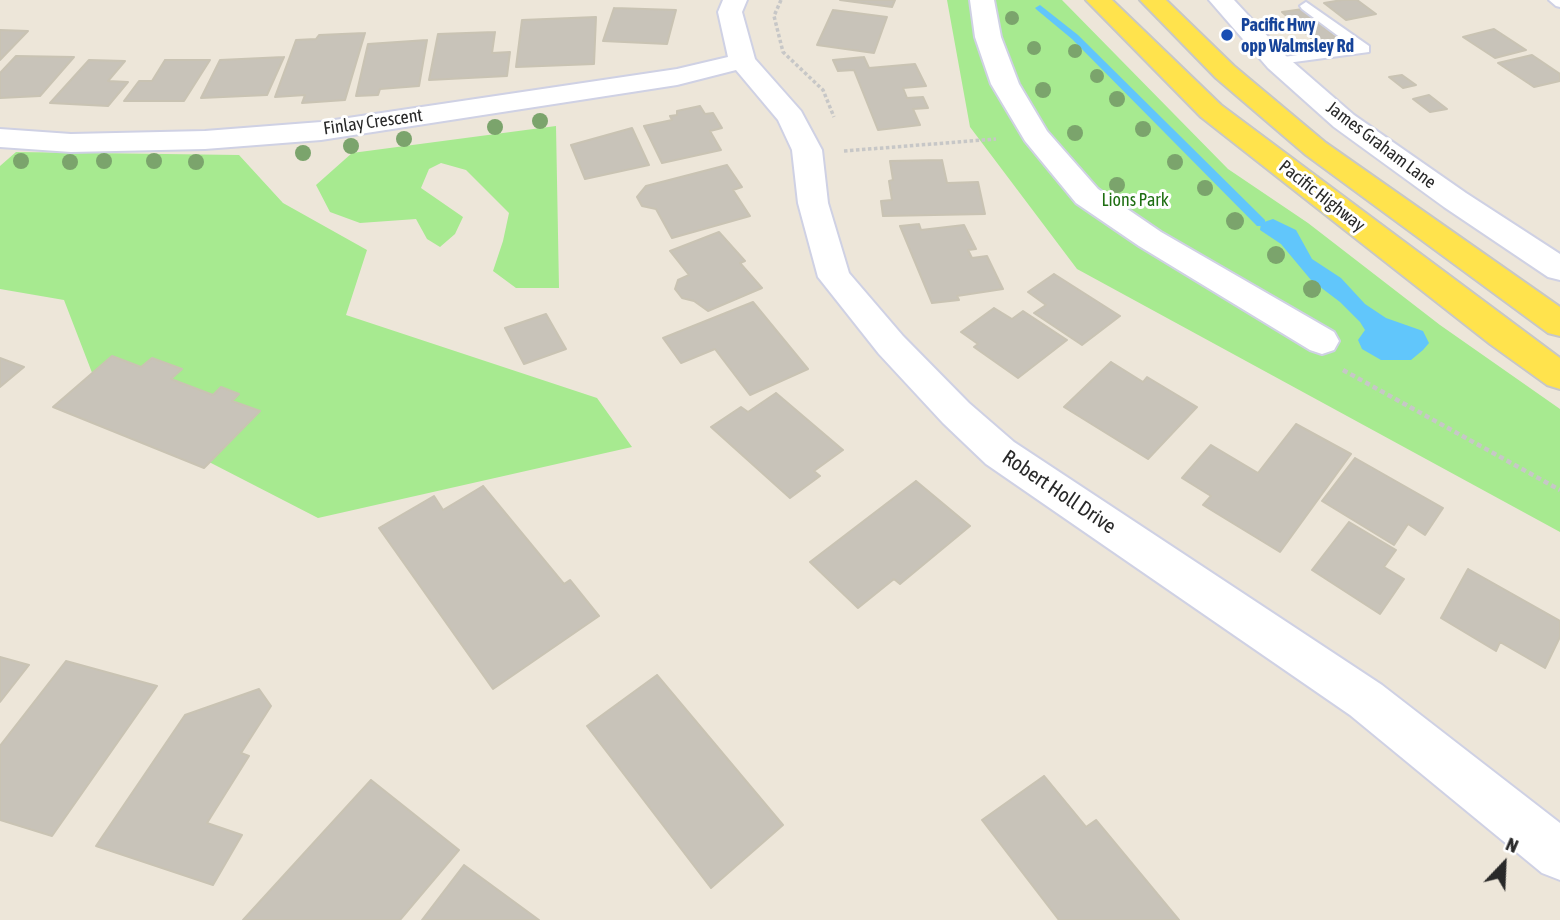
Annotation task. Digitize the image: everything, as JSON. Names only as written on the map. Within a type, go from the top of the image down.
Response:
[{"type":"main road","name":"Pacific Highway","points":[[1098,0],[1211,111],[1502,335],[1560,376]]},
{"type":"main road","name":"Pacific Highway","points":[[1152,0],[1225,72],[1316,149],[1560,324]]},
{"type":"street","name":"Robert Holl Drive","points":[[735,0],[730,12],[742,61],[791,117],[825,144],[813,203],[834,277],[891,345],[956,413],[1000,453],[1366,700],[1560,855]]},
{"type":"street","points":[[982,0],[988,37],[1005,84],[1035,135],[1087,196],[1150,239],[1322,341]]},
{"type":"street","name":"James Graham Lane","points":[[1220,0],[1277,62],[1344,121],[1455,200],[1560,269]]},
{"type":"street","name":"Finlay Crescent","points":[[0,138],[71,143],[321,131],[677,77],[742,61]]},
{"type":"lane","points":[[1555,0],[1560,3]]},
{"type":"lane","points":[[1277,62],[1364,49],[1306,6]]},
{"type":"path","points":[[781,0],[774,16],[783,52],[823,90],[838,127]]},
{"type":"path","points":[[825,144],[848,151],[1035,135]]},
{"type":"path","points":[[825,144],[848,151]]},
{"type":"green space","name":"Lions Park","points":[[947,0],[1062,0],[1228,169],[1308,223],[1440,325],[1560,409],[1560,532],[1077,269],[970,127]]},
{"type":"green space","points":[[556,126],[559,288],[516,288],[493,271],[509,213],[466,170],[441,163],[429,169],[421,188],[463,217],[455,234],[440,247],[427,239],[416,219],[360,223],[330,212],[316,185],[352,153]]},
{"type":"green space","points":[[16,152],[239,155],[283,203],[367,250],[346,315],[597,398],[632,447],[318,518],[106,409],[64,300],[0,289],[0,166]]},
{"type":"water","points":[[1273,219],[1296,230],[1312,259],[1341,278],[1365,304],[1386,318],[1423,331],[1429,343],[1411,360],[1381,360],[1362,349],[1358,340],[1365,330],[1360,322],[1340,302],[1311,280],[1281,244],[1260,230],[1261,223]]},
{"type":"building","points":[[840,0],[895,0],[892,7]]},
{"type":"building","points":[[1357,0],[1376,14],[1346,20],[1324,3]]},
{"type":"building","points":[[614,8],[676,10],[667,44],[603,41]]},
{"type":"building","points":[[1303,9],[1341,42],[1319,45],[1282,12]]},
{"type":"building","points":[[833,10],[887,17],[874,53],[817,45]]},
{"type":"building","points":[[596,17],[594,64],[516,67],[522,20]]},
{"type":"building","points":[[1494,29],[1526,50],[1495,58],[1463,37]]},
{"type":"building","points":[[0,30],[28,31],[0,60]]},
{"type":"building","points":[[495,32],[492,53],[510,52],[507,76],[429,80],[438,34]]},
{"type":"building","points":[[365,33],[345,100],[302,103],[305,95],[275,97],[296,40],[316,39],[319,35]]},
{"type":"building","points":[[427,40],[419,86],[380,89],[378,95],[356,96],[368,44]]},
{"type":"building","points":[[1532,55],[1560,74],[1560,81],[1534,87],[1498,63]]},
{"type":"building","points":[[16,56],[74,57],[40,96],[0,98],[0,73]]},
{"type":"building","points":[[284,57],[267,95],[201,98],[220,60]]},
{"type":"building","points":[[864,57],[869,68],[915,64],[926,86],[903,88],[907,98],[923,97],[928,108],[913,109],[920,125],[878,130],[854,70],[838,71],[833,60]]},
{"type":"building","points":[[89,60],[125,61],[108,81],[128,82],[108,106],[50,103]]},
{"type":"building","points":[[165,60],[210,60],[184,101],[124,101],[139,81],[152,81]]},
{"type":"building","points":[[1402,75],[1416,85],[1403,88],[1389,77]]},
{"type":"building","points":[[1429,95],[1447,109],[1430,112],[1413,99]]},
{"type":"building","points":[[700,106],[705,114],[713,113],[722,128],[710,131],[721,150],[662,163],[644,126],[672,120],[670,116],[677,115],[677,111]]},
{"type":"building","points":[[632,128],[649,165],[585,179],[571,145]]},
{"type":"building","points":[[942,160],[947,183],[978,182],[985,214],[883,216],[881,201],[892,200],[890,161]]},
{"type":"building","points":[[727,165],[742,187],[733,190],[750,216],[672,238],[656,209],[642,206],[637,197],[646,186]]},
{"type":"building","points":[[919,224],[921,230],[964,225],[976,249],[968,250],[972,258],[987,256],[1003,289],[957,296],[959,300],[932,303],[900,226]]},
{"type":"building","points":[[719,232],[745,261],[740,263],[762,288],[708,311],[694,301],[682,298],[675,289],[678,280],[689,275],[670,251]]},
{"type":"building","points":[[1054,274],[1120,316],[1082,345],[1034,313],[1046,305],[1028,292]]},
{"type":"building","points":[[753,302],[808,369],[750,395],[715,349],[681,363],[663,338]]},
{"type":"building","points":[[994,308],[1012,319],[1023,311],[1067,340],[1018,378],[974,347],[978,344],[961,332]]},
{"type":"building","points":[[546,314],[566,349],[524,364],[505,328]]},
{"type":"building","points":[[112,356],[141,367],[152,358],[182,369],[171,379],[213,395],[221,387],[239,394],[232,401],[260,411],[204,468],[53,407]]},
{"type":"building","points":[[0,358],[24,367],[0,387]]},
{"type":"building","points":[[1111,362],[1143,382],[1147,377],[1197,407],[1148,459],[1064,407]]},
{"type":"building","points":[[776,393],[843,450],[814,471],[820,476],[790,498],[711,427],[741,407],[748,412]]},
{"type":"building","points":[[1296,424],[1351,454],[1280,552],[1203,505],[1211,496],[1182,478],[1211,445],[1258,473]]},
{"type":"building","points":[[1355,458],[1443,508],[1425,535],[1408,524],[1394,545],[1322,501]]},
{"type":"building","points":[[916,481],[970,526],[900,584],[894,579],[858,608],[810,562]]},
{"type":"building","points":[[483,486],[564,584],[570,580],[599,616],[493,689],[379,528],[434,496],[443,510]]},
{"type":"building","points":[[1349,522],[1396,550],[1384,567],[1404,579],[1380,614],[1312,570]]},
{"type":"building","points":[[1468,569],[1560,621],[1560,637],[1545,668],[1500,642],[1496,651],[1441,618]]},
{"type":"building","points":[[0,657],[29,665],[0,702]]},
{"type":"building","points":[[66,661],[157,686],[52,836],[0,820],[0,746]]},
{"type":"building","points":[[657,675],[783,825],[711,888],[587,726]]},
{"type":"building","points":[[259,689],[271,706],[241,753],[249,756],[207,823],[242,835],[213,885],[96,846],[185,715]]},
{"type":"building","points":[[1044,776],[1086,827],[1096,820],[1179,920],[1059,920],[982,820]]},
{"type":"building","points":[[371,780],[459,850],[400,920],[243,920]]},
{"type":"building","points":[[464,865],[539,920],[422,920]]},
{"type":"waterway","points":[[1040,8],[1075,37],[1261,223]]},
{"type":"place","name":"Pacific Hwy opp Walmsley Rd","points":[[1227,35]]}]
